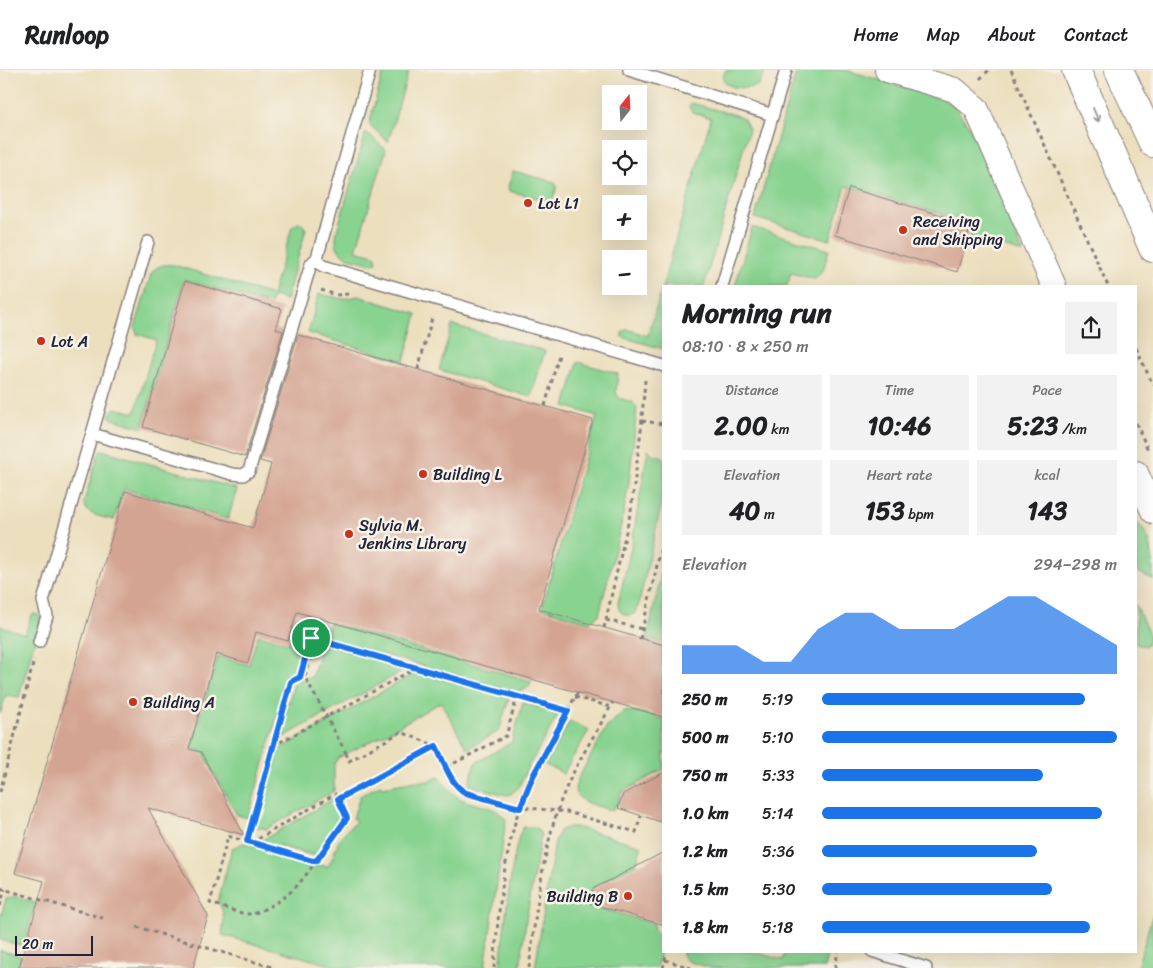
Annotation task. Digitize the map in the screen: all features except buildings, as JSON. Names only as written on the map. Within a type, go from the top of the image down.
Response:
[{"type":"street","points":[[887,70],[955,90],[976,108],[1054,285]]},
{"type":"street","points":[[1076,70],[1153,248]]},
{"type":"street","points":[[1119,70],[1135,108],[1153,142]]},
{"type":"street","points":[[1134,70],[1137,84],[1135,108]]},
{"type":"street","points":[[1143,464],[1147,508]]},
{"type":"lane","points":[[92,434],[232,474],[243,475],[249,471],[311,264],[317,258],[370,70]]},
{"type":"lane","points":[[629,70],[773,115]]},
{"type":"lane","points":[[722,285],[786,70]]},
{"type":"lane","points":[[39,642],[47,616],[43,601],[148,242]]},
{"type":"lane","points":[[317,258],[318,262],[323,266],[662,365]]},
{"type":"lane","points":[[878,953],[926,968]]},
{"type":"path","points":[[980,79],[989,70]]},
{"type":"path","points":[[1012,70],[1108,285]]},
{"type":"path","points":[[418,369],[433,315]]},
{"type":"path","points":[[1137,350],[1153,385]]},
{"type":"path","points":[[545,406],[560,352]]},
{"type":"path","points":[[604,628],[631,510],[645,379]]},
{"type":"path","points":[[642,421],[662,424]]},
{"type":"path","points":[[1137,430],[1143,464]]},
{"type":"path","points":[[640,639],[662,544]]},
{"type":"path","points":[[321,618],[304,677],[349,761],[401,732],[436,746],[454,783],[466,793],[520,808],[557,810],[636,832],[641,816]]},
{"type":"path","points":[[606,620],[642,630]]},
{"type":"path","points":[[247,841],[291,682],[300,677],[311,638],[568,711]]},
{"type":"path","points":[[0,792],[39,642]]},
{"type":"path","points":[[273,747],[416,668]]},
{"type":"path","points":[[494,968],[502,891],[510,843],[520,808],[533,776],[578,692]]},
{"type":"path","points":[[447,768],[506,736],[517,697]]},
{"type":"path","points":[[575,697],[611,707]]},
{"type":"path","points":[[529,968],[544,869],[557,810],[572,776],[613,702]]},
{"type":"path","points":[[338,799],[436,746]]},
{"type":"path","points":[[251,843],[336,794],[347,818],[317,860],[281,901],[252,914],[210,903],[228,836],[247,841],[251,843],[313,861],[317,860]]},
{"type":"path","points":[[0,888],[104,918]]},
{"type":"path","points":[[0,892],[5,889]]},
{"type":"path","points":[[0,906],[5,889]]},
{"type":"path","points":[[137,927],[275,968]]},
{"type":"path","points":[[663,968],[667,953]]},
{"type":"path","points":[[835,968],[838,953]]},
{"type":"path","points":[[665,960],[691,968]]},
{"type":"green space","points":[[384,70],[409,70],[388,142],[369,124]]},
{"type":"green space","points":[[726,70],[766,70],[758,85],[739,88],[728,85],[725,82],[723,78]]},
{"type":"green space","points":[[799,70],[846,70],[940,98],[955,107],[970,128],[1023,253],[970,237],[973,223],[846,186],[830,240],[755,218],[795,76]]},
{"type":"green space","points":[[691,103],[739,116],[744,119],[749,129],[704,285],[663,285],[711,118],[692,112],[689,106]]},
{"type":"green space","points":[[366,132],[386,150],[356,250],[375,255],[377,261],[372,264],[351,258],[340,252],[336,240]]},
{"type":"green space","points":[[513,171],[554,182],[557,186],[552,202],[509,191],[508,187]]},
{"type":"green space","points":[[298,223],[302,224],[306,229],[286,300],[273,296],[270,304],[184,280],[142,428],[110,417],[110,413],[115,408],[135,413],[156,340],[137,334],[135,328],[153,271],[161,266],[174,265],[272,295],[292,227]]},
{"type":"green space","points":[[752,227],[829,250],[823,271],[815,279],[791,273],[787,285],[735,285]]},
{"type":"green space","points":[[662,288],[662,348],[622,337],[622,333],[627,329],[648,336]]},
{"type":"green space","points":[[319,294],[343,299],[358,296],[417,314],[404,361],[308,333]]},
{"type":"green space","points":[[452,325],[545,351],[531,397],[439,370]]},
{"type":"green space","points":[[578,362],[618,374],[616,392],[619,398],[632,402],[637,407],[629,483],[622,521],[599,615],[589,622],[542,608],[597,416],[565,406]]},
{"type":"green space","points":[[648,449],[652,454],[662,456],[662,498],[639,604],[634,614],[625,615],[618,607],[618,603],[631,548]]},
{"type":"green space","points":[[102,450],[237,489],[228,519],[124,489],[114,520],[91,513],[85,507],[84,502],[99,452]]},
{"type":"green space","points":[[1137,523],[1146,534],[1151,548],[1153,580],[1137,572]]},
{"type":"green space","points":[[662,571],[662,642],[647,638]]},
{"type":"green space","points":[[1137,607],[1150,637],[1146,646],[1137,644]]},
{"type":"green space","points":[[34,614],[39,615],[41,618],[19,697],[6,695],[0,714],[0,626],[25,634],[31,616]]},
{"type":"green space","points":[[329,623],[531,681],[529,687],[518,693],[325,638]]},
{"type":"green space","points":[[258,635],[289,643],[292,635],[300,638],[298,646],[304,648],[296,676],[288,679],[248,818],[237,815],[202,751],[191,748],[218,656],[249,665]]},
{"type":"green space","points":[[322,644],[407,669],[278,740],[294,684],[312,677]]},
{"type":"green space","points":[[417,672],[509,698],[499,731],[467,749],[441,702],[338,758],[334,764],[334,791],[266,829],[254,826],[276,751]]},
{"type":"green space","points":[[523,703],[559,713],[527,769],[519,787],[511,794],[506,795],[469,785],[475,763],[512,742]]},
{"type":"green space","points":[[624,711],[640,712],[662,718],[662,770],[621,793],[617,806],[614,805],[613,811],[584,802],[576,794],[575,788],[606,728]]},
{"type":"green space","points":[[570,721],[589,730],[563,774],[545,765]]},
{"type":"green space","points":[[439,777],[456,796],[496,811],[506,820],[485,968],[341,968],[222,935],[223,917],[218,901],[232,848],[244,843],[327,867],[341,838],[356,822],[353,818],[360,796],[380,785],[383,787],[416,781],[429,781]]},
{"type":"green space","points":[[333,799],[343,818],[316,856],[261,841]]},
{"type":"green space","points":[[524,827],[534,828],[541,835],[526,920],[520,968],[500,967],[512,870],[520,835]]},
{"type":"green space","points":[[576,827],[642,846],[636,864],[592,888],[587,904],[654,924],[653,928],[662,939],[662,948],[656,968],[535,968],[555,842],[560,830]]},
{"type":"green space","points":[[15,896],[38,904],[33,911],[24,946],[0,940],[0,919],[6,899]]},
{"type":"green space","points":[[1153,913],[1153,968],[1137,968]]},
{"type":"green space","points":[[0,950],[21,956],[17,968],[0,968]]},
{"type":"green space","points":[[683,953],[757,953],[783,960],[785,953],[828,953],[824,968],[711,968],[687,961],[683,957]]},
{"type":"place","name":"Lot L1","points":[[528,203]]},
{"type":"place","name":"Receiving and Shipping","points":[[903,230]]},
{"type":"place","name":"Lot A","points":[[41,341]]},
{"type":"place","name":"Building L","points":[[423,474]]},
{"type":"place","name":"Sylvia M. Jenkins Library","points":[[349,534]]},
{"type":"place","name":"Building A","points":[[133,702]]},
{"type":"place","name":"Building B","points":[[628,896]]},
{"type":"route","points":[[311,638],[568,711],[533,776],[520,808],[460,790],[454,783],[436,746],[338,799],[347,818],[317,860],[313,861],[247,841],[291,682],[300,677],[311,638]]}]
